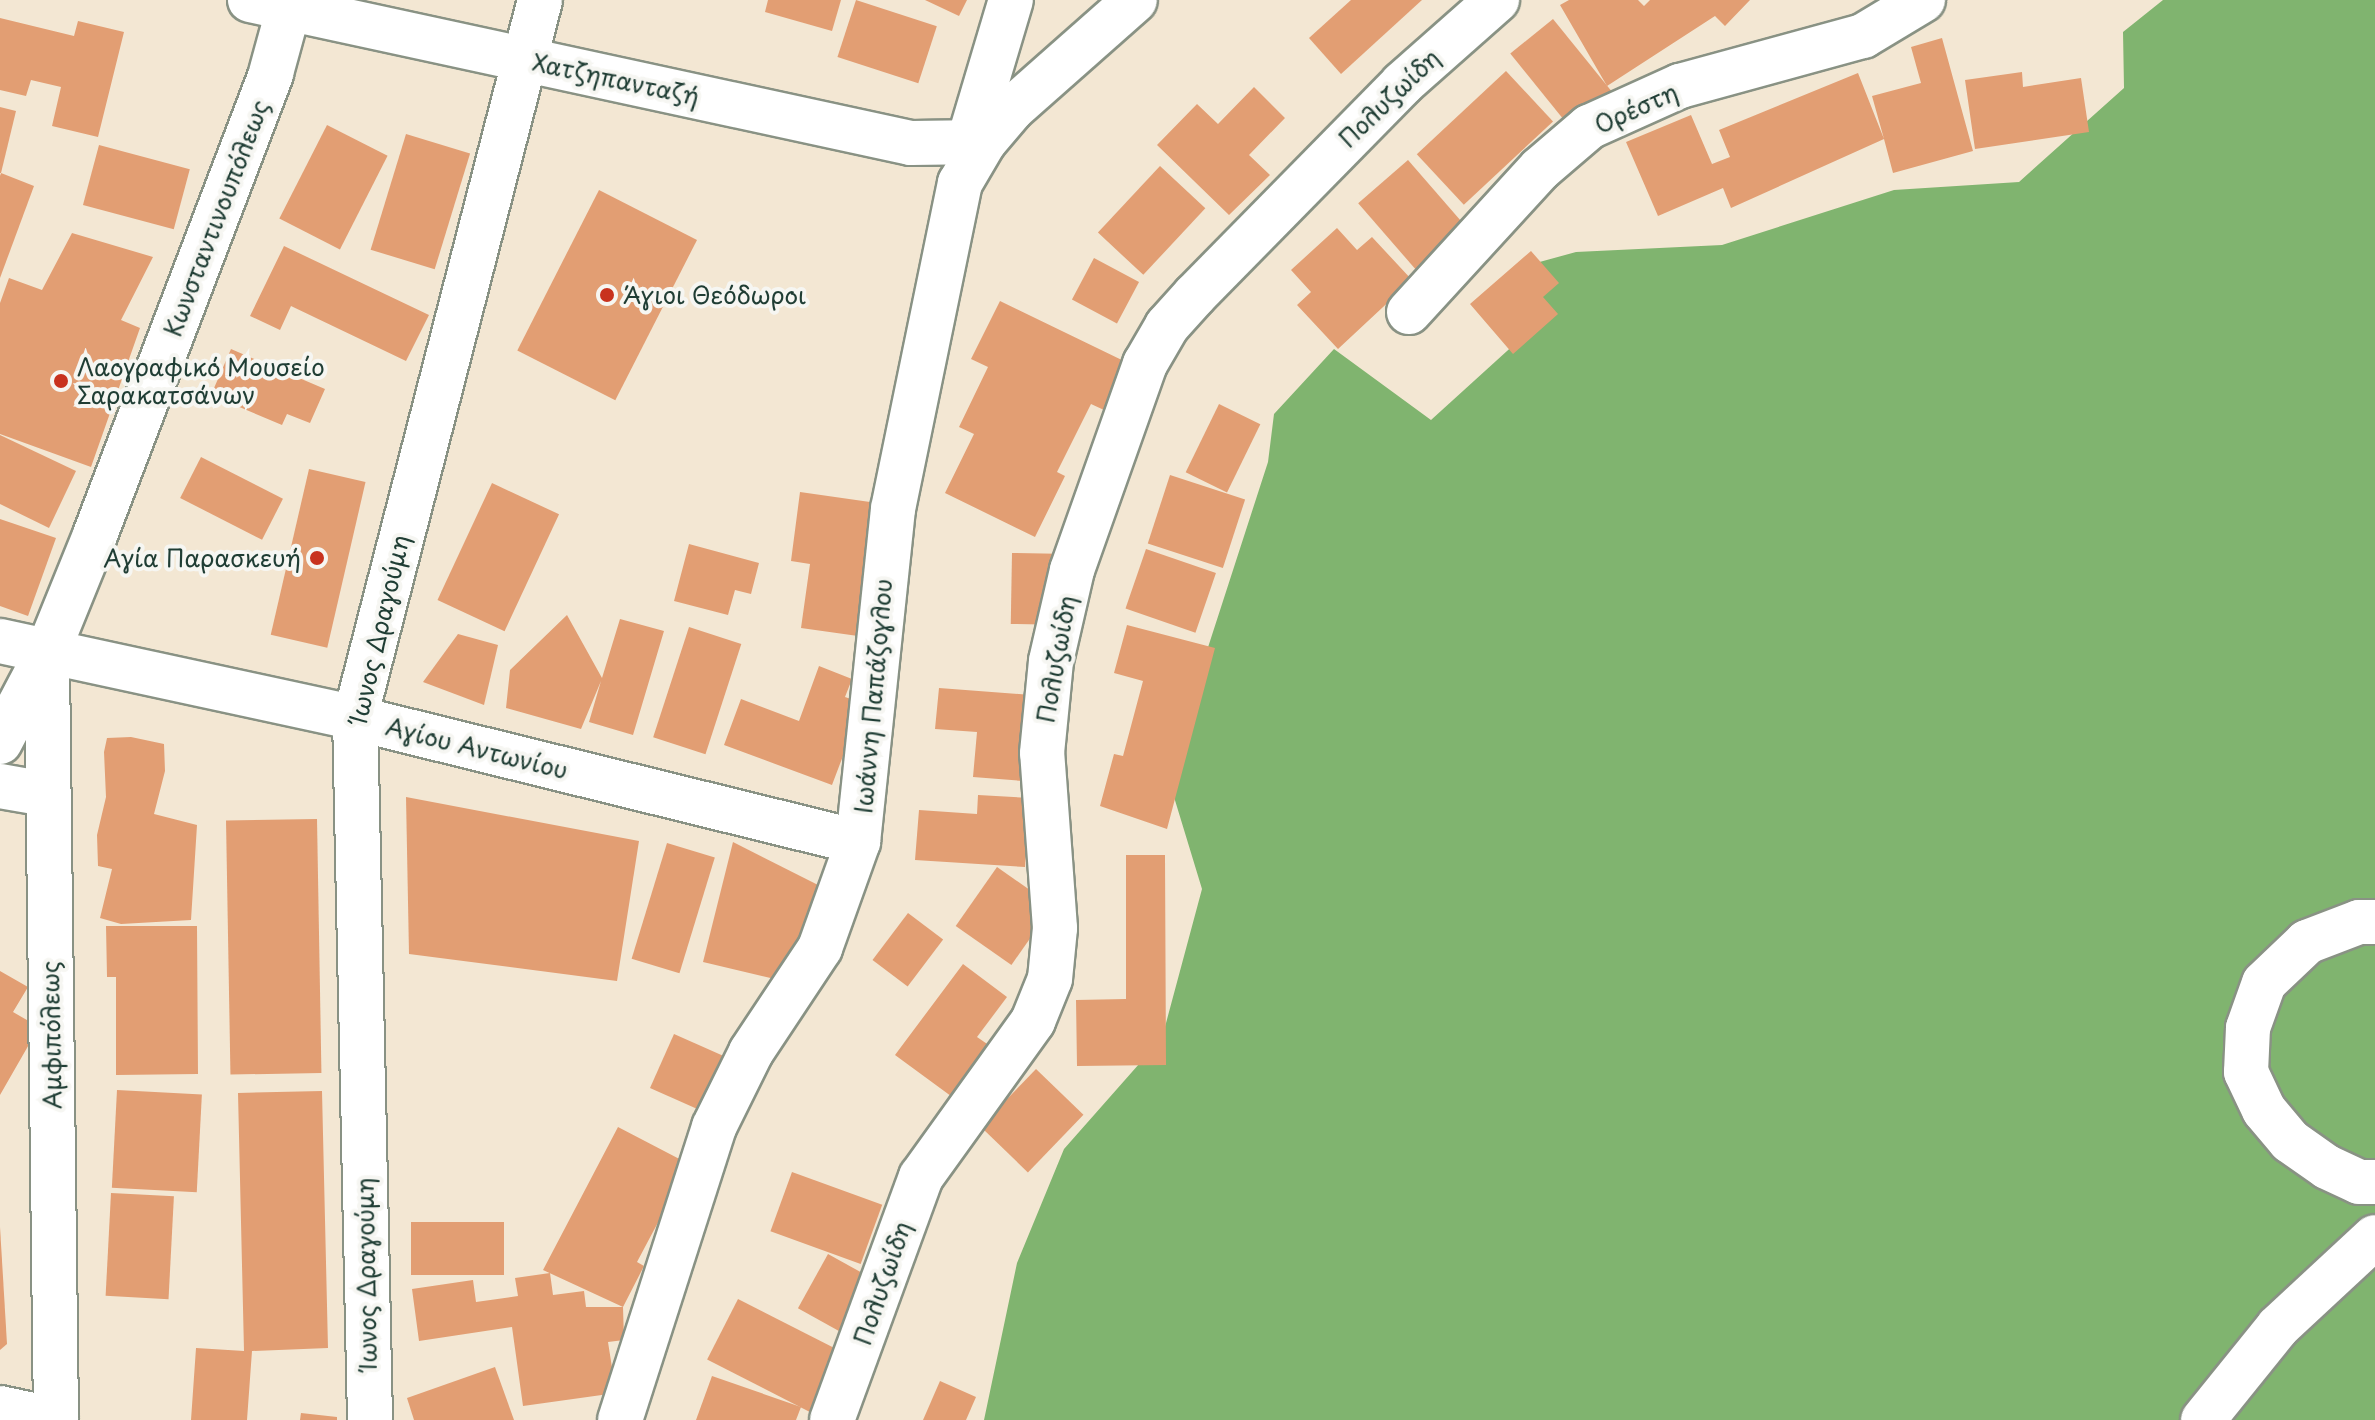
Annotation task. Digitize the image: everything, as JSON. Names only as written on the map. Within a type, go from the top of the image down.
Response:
[{"type":"street","name":"Ίωνος Δραγούμη","points":[[370,1420],[355,718],[540,0]]},
{"type":"street","points":[[976,143],[1011,0]]},
{"type":"street","name":"Ιωάννη Παπάζογλου","points":[[624,1407],[714,1127],[751,1052],[820,948],[858,842],[895,496],[955,202],[976,143],[1135,0]]},
{"type":"street","name":"Πολυζωίδη","points":[[832,1420],[921,1177],[1033,1021],[1050,979],[1055,928],[1042,753],[1051,661],[1080,545],[1145,364],[1195,295],[1402,84],[1497,0]]},
{"type":"street","name":"Ορέστη","points":[[1409,312],[1540,169],[1589,127],[1622,108],[1680,86],[1863,36],[1923,0]]},
{"type":"street","name":"Χατζηπανταζή","points":[[277,3],[911,143],[976,143]]},
{"type":"street","name":"Κωνσταντινουπόλεως","points":[[0,742],[48,651],[255,116],[277,3]]},
{"type":"street","name":"Αγίου Αντωνίου","points":[[0,641],[355,718],[858,842]]},
{"type":"street","name":"Αμφιπόλεως","points":[[48,651],[46,794],[56,1420]]},
{"type":"street","points":[[0,786],[46,794]]},
{"type":"street","points":[[2375,922],[2359,922],[2307,942],[2264,983],[2248,1028],[2246,1072],[2264,1110],[2290,1141],[2327,1167],[2359,1182],[2375,1182]]},
{"type":"street","points":[[2203,1420],[2278,1327],[2375,1237]]},
{"type":"street","points":[[585,1420],[624,1407]]},
{"type":"street","points":[[0,1408],[56,1420]]},
{"type":"green space","points":[[2163,0],[2375,0],[2375,1420],[984,1420],[1017,1263],[1064,1149],[1162,1038],[1202,889],[1167,774],[1268,462],[1274,414],[1334,349],[1431,420],[1541,320],[1514,269],[1576,252],[1722,245],[1894,190],[2019,182],[2124,88],[2123,32]]},
{"type":"building","points":[[768,0],[841,0],[832,31],[765,12]]},
{"type":"building","points":[[856,0],[937,26],[918,83],[837,57]]},
{"type":"building","points":[[925,0],[967,0],[959,16]]},
{"type":"building","points":[[1351,0],[1422,0],[1341,74],[1309,38]]},
{"type":"building","points":[[1569,0],[1638,0],[1644,6],[1650,0],[1750,0],[1725,26],[1715,16],[1607,86],[1560,5]]},
{"type":"building","points":[[0,18],[74,36],[78,21],[124,32],[98,137],[52,126],[61,87],[31,80],[26,96],[0,90]]},
{"type":"building","points":[[1553,19],[1613,93],[1570,127],[1510,54]]},
{"type":"building","points":[[1942,38],[1973,151],[1893,173],[1872,96],[1921,83],[1911,47]]},
{"type":"building","points":[[1506,71],[1553,121],[1464,205],[1417,154]]},
{"type":"building","points":[[2022,72],[2023,87],[2081,78],[2089,132],[1975,149],[1965,80]]},
{"type":"building","points":[[1858,73],[1884,139],[1731,208],[1723,188],[1658,216],[1626,142],[1691,115],[1712,164],[1730,157],[1719,130]]},
{"type":"building","points":[[1254,87],[1285,118],[1249,155],[1270,175],[1229,215],[1157,145],[1197,104],[1218,124]]},
{"type":"building","points":[[0,107],[16,111],[1,173],[0,173]]},
{"type":"building","points":[[327,125],[388,156],[340,249],[279,219]]},
{"type":"building","points":[[406,134],[470,154],[435,269],[371,250]]},
{"type":"building","points":[[99,145],[190,169],[174,229],[83,205]]},
{"type":"building","points":[[1408,160],[1470,232],[1421,275],[1358,203]]},
{"type":"building","points":[[1160,166],[1205,208],[1143,275],[1098,233]]},
{"type":"building","points":[[1,173],[34,186],[0,278],[0,176]]},
{"type":"building","name":"Άγιοι Θεόδωροι","points":[[599,190],[697,240],[615,400],[517,350]]},
{"type":"building","points":[[1337,228],[1357,250],[1372,237],[1412,280],[1338,349],[1297,305],[1311,292],[1291,270]]},
{"type":"building","name":"Λαογραφικό Μουσείο Σαρακατσάνων","points":[[72,233],[153,257],[121,320],[140,328],[91,467],[0,434],[0,303],[9,278],[42,290]]},
{"type":"building","points":[[284,246],[429,315],[406,361],[291,306],[280,330],[250,316]]},
{"type":"building","points":[[1531,251],[1559,283],[1543,297],[1558,314],[1513,354],[1470,304]]},
{"type":"building","points":[[1094,258],[1139,282],[1117,323],[1072,299]]},
{"type":"building","points":[[1000,301],[1128,363],[1104,410],[1091,404],[1057,472],[1065,476],[1035,537],[945,493],[974,434],[959,427],[988,367],[971,359]]},
{"type":"building","points":[[231,349],[325,389],[310,423],[287,414],[282,425],[211,395]]},
{"type":"building","points":[[1219,404],[1260,424],[1227,492],[1186,472]]},
{"type":"building","points":[[0,435],[76,471],[49,528],[0,504]]},
{"type":"building","points":[[201,457],[283,499],[262,540],[180,498]]},
{"type":"building","name":"Αγία Παρασκευή","points":[[309,469],[366,482],[327,648],[271,635]]},
{"type":"building","points":[[1170,475],[1245,499],[1223,568],[1148,543]]},
{"type":"building","points":[[492,483],[559,514],[505,631],[437,600]]},
{"type":"building","points":[[800,492],[877,503],[858,636],[801,628],[810,564],[791,561]]},
{"type":"building","points":[[0,519],[56,538],[28,616],[0,606]]},
{"type":"building","points":[[689,544],[759,563],[751,594],[735,590],[728,615],[674,601]]},
{"type":"building","points":[[1146,549],[1216,573],[1195,633],[1125,609]]},
{"type":"building","points":[[1012,553],[1057,554],[1056,625],[1011,624]]},
{"type":"building","points":[[567,615],[602,678],[620,619],[664,631],[633,735],[589,722],[601,681],[581,729],[506,708],[510,670]]},
{"type":"building","points":[[1127,625],[1215,648],[1167,829],[1100,806],[1114,754],[1123,756],[1143,681],[1114,673]]},
{"type":"building","points":[[689,627],[741,644],[705,754],[653,737]]},
{"type":"building","points":[[458,634],[498,645],[484,705],[423,682]]},
{"type":"building","points":[[819,666],[852,679],[845,697],[863,703],[832,785],[724,745],[741,699],[799,721]]},
{"type":"building","points":[[939,688],[1031,695],[1023,781],[973,777],[977,732],[935,729]]},
{"type":"building","points":[[131,737],[164,744],[165,771],[154,814],[197,825],[191,920],[121,924],[100,918],[112,869],[98,866],[97,835],[106,797],[104,752],[107,738]]},
{"type":"building","points":[[978,795],[1030,798],[1025,867],[915,860],[919,810],[977,814]]},
{"type":"building","points":[[406,797],[639,841],[617,981],[409,954]]},
{"type":"building","points":[[317,819],[321,1073],[230,1075],[226,821]]},
{"type":"building","points":[[733,842],[826,889],[779,980],[703,962]]},
{"type":"building","points":[[667,843],[715,858],[679,973],[632,959]]},
{"type":"building","points":[[1126,855],[1165,855],[1166,1065],[1077,1066],[1076,1000],[1126,999]]},
{"type":"building","points":[[997,867],[1053,906],[1011,965],[956,926]]},
{"type":"building","points":[[908,913],[943,939],[908,987],[872,960]]},
{"type":"building","points":[[106,926],[197,926],[198,1074],[116,1075],[116,977],[107,977]]},
{"type":"building","points":[[963,964],[1007,997],[977,1037],[993,1048],[955,1099],[895,1055]]},
{"type":"building","points":[[0,971],[28,987],[13,1012],[39,1027],[0,1095]]},
{"type":"building","points":[[674,1034],[734,1061],[710,1115],[650,1088]]},
{"type":"building","points":[[1036,1069],[1083,1115],[1028,1172],[980,1127]]},
{"type":"building","points":[[117,1090],[202,1094],[197,1192],[112,1188]]},
{"type":"building","points":[[322,1091],[328,1348],[252,1351],[247,1420],[191,1420],[196,1348],[244,1351],[238,1093]]},
{"type":"building","points":[[618,1127],[689,1164],[637,1262],[644,1266],[623,1307],[543,1270]]},
{"type":"building","points":[[792,1172],[882,1205],[861,1264],[770,1231]]},
{"type":"building","points":[[111,1193],[174,1196],[169,1299],[106,1296]]},
{"type":"building","points":[[411,1222],[504,1222],[504,1275],[411,1275]]},
{"type":"building","points":[[0,1227],[7,1344],[0,1350]]},
{"type":"building","points":[[828,1254],[874,1280],[844,1334],[798,1308]]},
{"type":"building","points":[[550,1273],[553,1295],[584,1291],[586,1307],[623,1307],[624,1340],[608,1342],[616,1393],[523,1406],[512,1327],[419,1341],[412,1289],[473,1280],[476,1302],[518,1296],[515,1278]]},
{"type":"building","points":[[738,1299],[843,1353],[812,1413],[707,1360]]},
{"type":"building","points":[[495,1367],[514,1420],[414,1420],[407,1398]]},
{"type":"building","points":[[712,1376],[801,1407],[796,1420],[696,1420]]},
{"type":"building","points":[[940,1381],[976,1397],[966,1420],[923,1420]]},
{"type":"building","points":[[301,1413],[337,1417],[337,1420],[300,1420]]},
{"type":"place","name":"Άγιοι Θεόδωροι","points":[[607,295]]},
{"type":"place","name":"Λαογραφικό Μουσείο Σαρακατσάνων","points":[[61,381]]},
{"type":"place","name":"Αγία Παρασκευή","points":[[317,558]]}]
